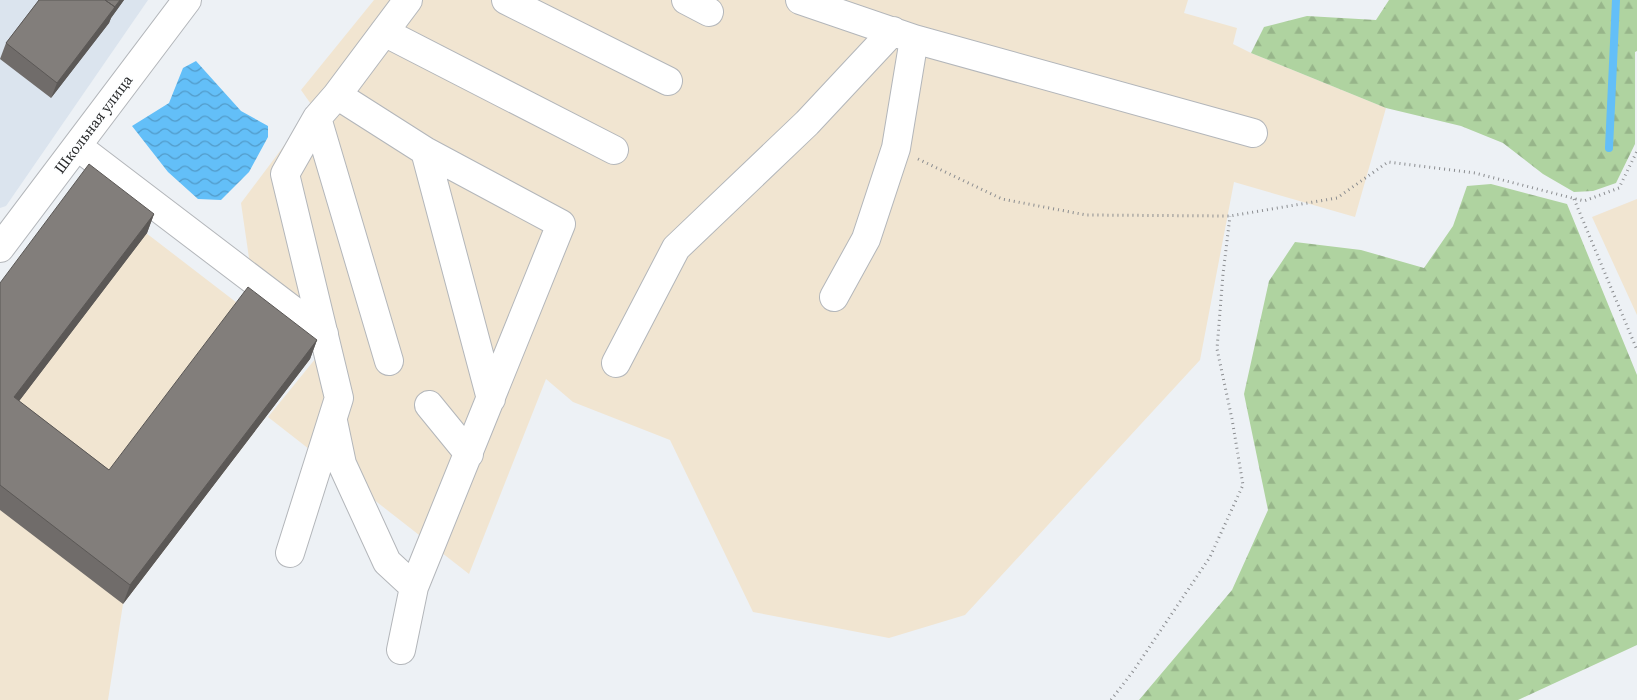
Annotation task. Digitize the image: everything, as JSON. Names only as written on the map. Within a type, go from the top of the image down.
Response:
[{"type":"street","name":"Школьная улица","points":[[0,248],[187,0]]},
{"type":"street","points":[[290,553],[339,398],[285,174],[317,118],[337,95],[408,0]]},
{"type":"street","points":[[506,0],[668,81]]},
{"type":"street","points":[[800,0],[903,35],[1253,133]]},
{"type":"street","points":[[384,32],[614,150]]},
{"type":"street","points":[[834,297],[866,239],[896,148],[903,35]]},
{"type":"street","points":[[616,363],[676,248],[807,123],[903,35]]},
{"type":"street","points":[[337,95],[426,151],[561,224],[414,587],[402,650]]},
{"type":"street","points":[[317,118],[389,361]]},
{"type":"street","points":[[77,146],[324,334]]},
{"type":"street","points":[[426,151],[491,399]]},
{"type":"street","points":[[429,405],[469,454]]},
{"type":"street","points":[[332,420],[342,464],[387,562],[414,587]]},
{"type":"path","points":[[896,148],[1002,199],[1086,215],[1230,216],[1336,198],[1388,162],[1475,173],[1584,201],[1619,188],[1637,151]]},
{"type":"path","points":[[1574,199],[1637,350]]},
{"type":"path","points":[[1111,700],[1134,670],[1210,557],[1243,485],[1232,419],[1217,349],[1230,216]]},
{"type":"shaded area","points":[[0,0],[148,0],[6,206],[0,208]]},
{"type":"shaded area","points":[[374,0],[1188,0],[1184,13],[1237,28],[1233,44],[1386,108],[1355,217],[1234,182],[1200,360],[965,615],[889,638],[753,612],[670,440],[573,402],[546,379],[469,574],[268,417],[320,353],[256,306],[241,203],[313,107],[301,90]]},
{"type":"shaded area","points":[[81,183],[310,359],[123,604],[108,700],[0,700],[0,292]]},
{"type":"shaded area","points":[[1637,199],[1637,315],[1592,217]]},
{"type":"green space","points":[[1389,0],[1637,0],[1635,144],[1616,183],[1593,191],[1574,192],[1543,174],[1503,143],[1461,126],[1386,108],[1251,53],[1264,27],[1307,16],[1376,20]]},
{"type":"green space","points":[[1491,184],[1567,204],[1637,375],[1637,645],[1518,700],[1139,700],[1232,590],[1268,510],[1244,394],[1269,281],[1295,242],[1361,250],[1424,268],[1453,226],[1467,186]]},
{"type":"water","points":[[196,61],[241,111],[268,126],[268,137],[249,172],[221,200],[198,199],[168,172],[132,126],[169,103],[183,68]]},
{"type":"building","points":[[39,0],[105,0],[115,7],[57,83],[6,43]]},
{"type":"building","points":[[105,0],[120,0],[115,7]]},
{"type":"building","points":[[89,164],[154,214],[14,397],[109,470],[248,287],[317,340],[130,585],[0,485],[0,283]]},
{"type":"waterway","points":[[1609,148],[1616,0]]}]
